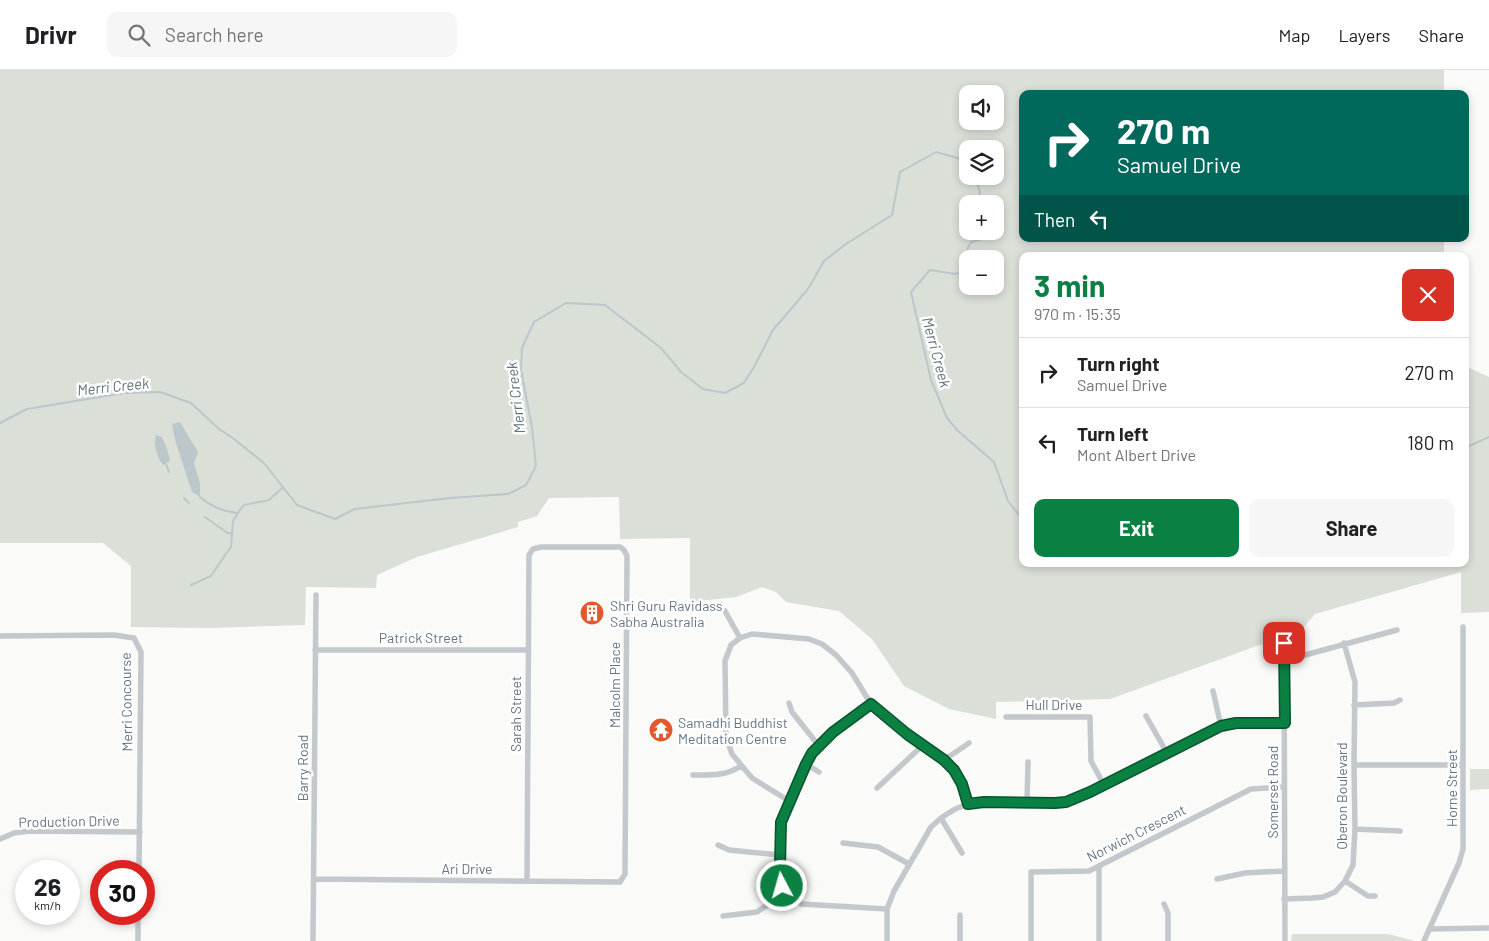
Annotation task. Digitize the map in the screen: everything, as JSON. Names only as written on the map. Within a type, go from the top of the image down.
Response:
[{"type":"street","name":"Malcolm Place","points":[[533,549],[540,547],[620,548],[624,550],[627,556],[626,874],[620,882]]},
{"type":"street","name":"Sarah Street","points":[[528,880],[527,650],[529,555],[533,549]]},
{"type":"street","name":"Barry Road","points":[[313,941],[316,595]]},
{"type":"street","points":[[725,611],[740,638]]},
{"type":"street","name":"Horne Street","points":[[1424,941],[1459,863],[1462,849],[1463,627]]},
{"type":"street","points":[[1284,659],[1398,630]]},
{"type":"street","points":[[790,800],[752,778],[732,754],[726,738],[725,660],[731,645],[740,638],[752,634],[809,639],[822,644],[843,662],[852,673],[871,704],[907,734],[944,760],[954,770],[962,784],[968,804]]},
{"type":"street","name":"Merri Concourse","points":[[0,636],[114,635],[134,638],[141,652],[139,860]]},
{"type":"street","name":"Somerset Road","points":[[1284,643],[1285,941]]},
{"type":"street","name":"Oberon Boulevard","points":[[1344,644],[1355,676],[1355,829],[1353,865],[1345,881]]},
{"type":"street","name":"Patrick Street","points":[[315,650],[527,650]]},
{"type":"street","points":[[1213,691],[1221,726]]},
{"type":"street","points":[[1354,705],[1400,700]]},
{"type":"street","points":[[789,703],[792,712],[819,746]]},
{"type":"street","points":[[871,704],[833,732],[812,753],[806,764],[781,822],[781,878],[786,892],[792,900],[801,904],[887,909]]},
{"type":"street","name":"Hull Drive","points":[[1006,716],[1090,717],[1091,761],[1104,785]]},
{"type":"street","points":[[1146,716],[1167,753]]},
{"type":"street","points":[[887,941],[887,909],[894,891],[931,827],[954,809],[968,804],[1066,802],[1221,726],[1236,723],[1285,723]]},
{"type":"street","points":[[944,760],[969,743]]},
{"type":"street","points":[[877,788],[923,745]]},
{"type":"street","points":[[1027,803],[1028,762]]},
{"type":"street","points":[[806,764],[819,772]]},
{"type":"street","points":[[1354,765],[1463,765]]},
{"type":"street","points":[[693,775],[720,775],[732,772],[741,766]]},
{"type":"street","name":"Norwich Crescent","points":[[1031,941],[1031,872],[1089,871],[1250,789],[1284,787]]},
{"type":"street","points":[[941,818],[962,853]]},
{"type":"street","points":[[1355,829],[1400,831]]},
{"type":"street","name":"Production Drive","points":[[0,839],[14,833],[29,831],[140,832]]},
{"type":"street","points":[[843,843],[878,847],[909,864]]},
{"type":"street","points":[[718,845],[729,850],[780,855]]},
{"type":"street","points":[[1099,867],[1099,941]]},
{"type":"street","points":[[1217,879],[1244,872],[1284,871]]},
{"type":"street","name":"Ari Drive","points":[[314,879],[620,882]]},
{"type":"street","points":[[1284,899],[1323,897],[1335,892],[1345,881],[1368,896],[1375,896]]},
{"type":"street","points":[[723,916],[756,912],[786,892]]},
{"type":"street","points":[[1164,904],[1168,913],[1168,941]]},
{"type":"street","points":[[960,915],[960,941]]},
{"type":"street","points":[[138,925],[138,941]]},
{"type":"street","points":[[1429,929],[1489,928]]},
{"type":"shaded area","points":[[0,70],[1444,70],[1444,90],[1019,90],[1019,242],[1444,242],[1444,252],[1019,252],[1019,567],[1469,567],[1469,368],[1489,377],[1489,612],[1461,613],[1461,572],[1315,614],[1297,635],[1279,638],[1110,699],[996,702],[996,719],[949,709],[904,686],[872,639],[839,611],[786,602],[776,592],[762,587],[736,597],[690,602],[690,538],[620,539],[619,497],[549,498],[537,516],[518,522],[518,527],[417,557],[377,575],[376,588],[306,587],[305,625],[209,628],[131,627],[131,566],[103,543],[0,543]]},
{"type":"shaded area","points":[[180,422],[198,452],[194,463],[200,484],[200,497],[192,492],[175,440],[172,424]]},
{"type":"shaded area","points":[[156,435],[162,437],[170,461],[163,465],[156,451]]},
{"type":"shaded area","points":[[1470,769],[1489,769],[1489,789],[1470,790]]},
{"type":"shaded area","points":[[1292,934],[1388,934],[1415,941],[1291,941]]},
{"type":"waterway","name":"Merri Creek","points":[[0,423],[27,409],[124,393],[160,392],[191,403],[219,429],[264,463],[297,505],[335,519],[355,509],[450,498],[508,494],[526,485],[536,466],[532,427],[521,370],[522,348],[534,322],[566,303],[605,305],[661,348],[681,372],[703,389],[725,393],[744,383],[773,330],[808,289],[824,261],[846,244],[892,215],[900,172],[936,152],[959,158]]},
{"type":"waterway","name":"Merri Creek","points":[[978,185],[979,195]]},
{"type":"waterway","name":"Merri Creek","points":[[967,250],[971,242],[978,240]]},
{"type":"waterway","name":"Merri Creek","points":[[959,272],[956,274],[930,270],[911,292],[931,380],[947,418],[958,431],[994,462],[1008,501],[1019,515]]},
{"type":"waterway","name":"Merri Creek","points":[[1469,446],[1489,437]]},
{"type":"waterway","points":[[166,464],[169,472]]},
{"type":"waterway","points":[[191,585],[211,576],[231,547],[233,521],[244,505],[269,500],[283,487]]},
{"type":"waterway","points":[[200,497],[217,508],[237,513]]},
{"type":"waterway","points":[[184,498],[189,503]]},
{"type":"waterway","points":[[205,517],[226,532],[232,534]]},
{"type":"place","name":"Shri Guru Ravidass Sabha Australia","points":[[592,613]]},
{"type":"place","name":"Samadhi Buddhist Meditation Centre","points":[[661,730]]},
{"type":"route","points":[[782,886],[780,865],[781,822],[806,764],[812,753],[833,732],[871,704],[907,734],[944,760],[954,770],[962,784],[968,804],[984,802],[1066,802],[1078,798],[1221,726],[1236,723],[1285,723],[1284,643]]}]
